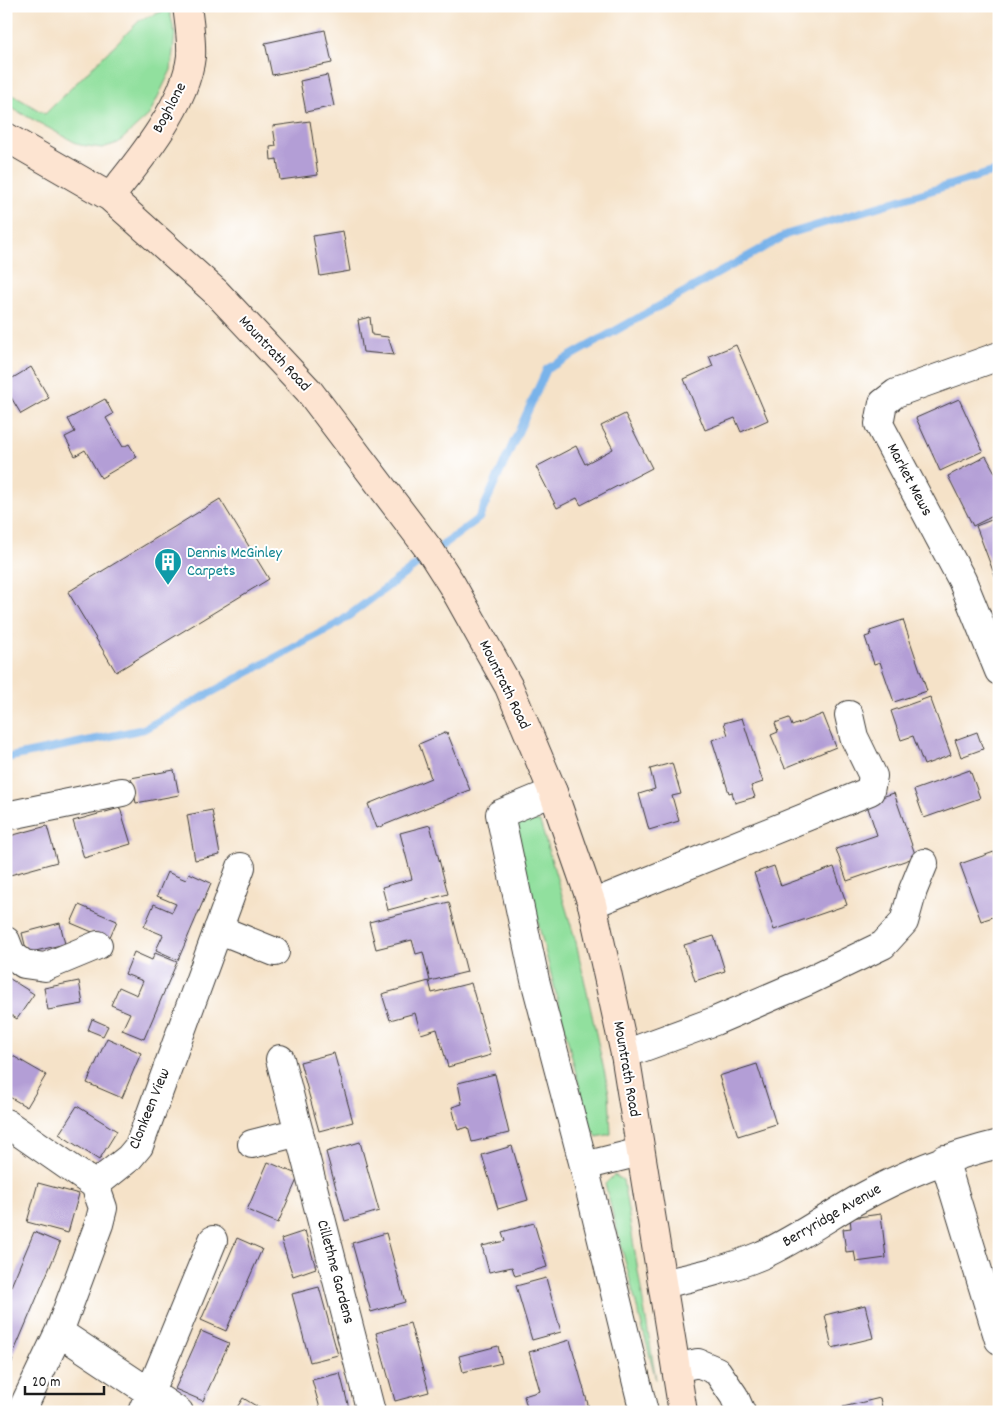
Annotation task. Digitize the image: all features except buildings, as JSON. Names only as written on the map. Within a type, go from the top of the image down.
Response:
[{"type":"main road","name":"Boghlone","points":[[110,197],[151,143],[175,103],[186,76],[191,55],[190,22],[187,6]]},
{"type":"main road","name":"Mountrath Road","points":[[6,137],[110,197],[217,293],[309,391],[410,522],[452,585],[509,687],[553,792],[592,904],[625,1054],[683,1412]]},
{"type":"street","name":"Market Mews","points":[[999,356],[896,392],[883,403],[880,424],[962,580],[999,671]]},
{"type":"street","points":[[592,904],[870,791],[872,776],[854,737],[849,715]]},
{"type":"street","points":[[6,816],[122,792]]},
{"type":"street","points":[[553,792],[500,814],[535,980],[584,1166],[644,1412]]},
{"type":"street","points":[[625,1054],[715,1021],[883,946],[904,922],[913,890],[924,863]]},
{"type":"street","name":"Clonkeen View","points":[[95,1185],[129,1158],[139,1146],[241,867]]},
{"type":"street","points":[[218,929],[275,952]]},
{"type":"street","points":[[6,941],[11,954],[24,964],[45,968],[98,945]]},
{"type":"street","name":"Cillethne Gardens","points":[[280,1059],[371,1412]]},
{"type":"street","points":[[6,1123],[95,1185],[103,1208],[99,1224],[59,1332],[21,1412]]},
{"type":"street","points":[[252,1144],[299,1132]]},
{"type":"street","name":"Berryridge Avenue","points":[[663,1284],[724,1270],[764,1254],[898,1179],[944,1160],[999,1144]]},
{"type":"street","points":[[584,1166],[640,1152]]},
{"type":"street","points":[[944,1160],[999,1340]]},
{"type":"street","points":[[146,1402],[214,1240]]},
{"type":"street","points":[[59,1332],[146,1402],[179,1412]]},
{"type":"street","points":[[676,1368],[698,1363],[717,1371],[734,1396],[741,1412]]},
{"type":"green space","points":[[169,9],[175,33],[171,70],[149,115],[118,143],[102,148],[80,145],[6,105],[6,91],[45,114],[140,20]]},
{"type":"green space","points":[[521,817],[540,822],[576,942],[609,1093],[611,1134],[597,1137],[589,1125],[514,827]]},
{"type":"green space","points":[[614,1175],[623,1180],[656,1380],[605,1184]]},
{"type":"waterway","points":[[6,758],[144,729],[339,623],[479,518],[547,369],[788,234],[999,170]]},
{"type":"place","name":"Dennis McGinley Carpets","points":[[168,586]]}]
